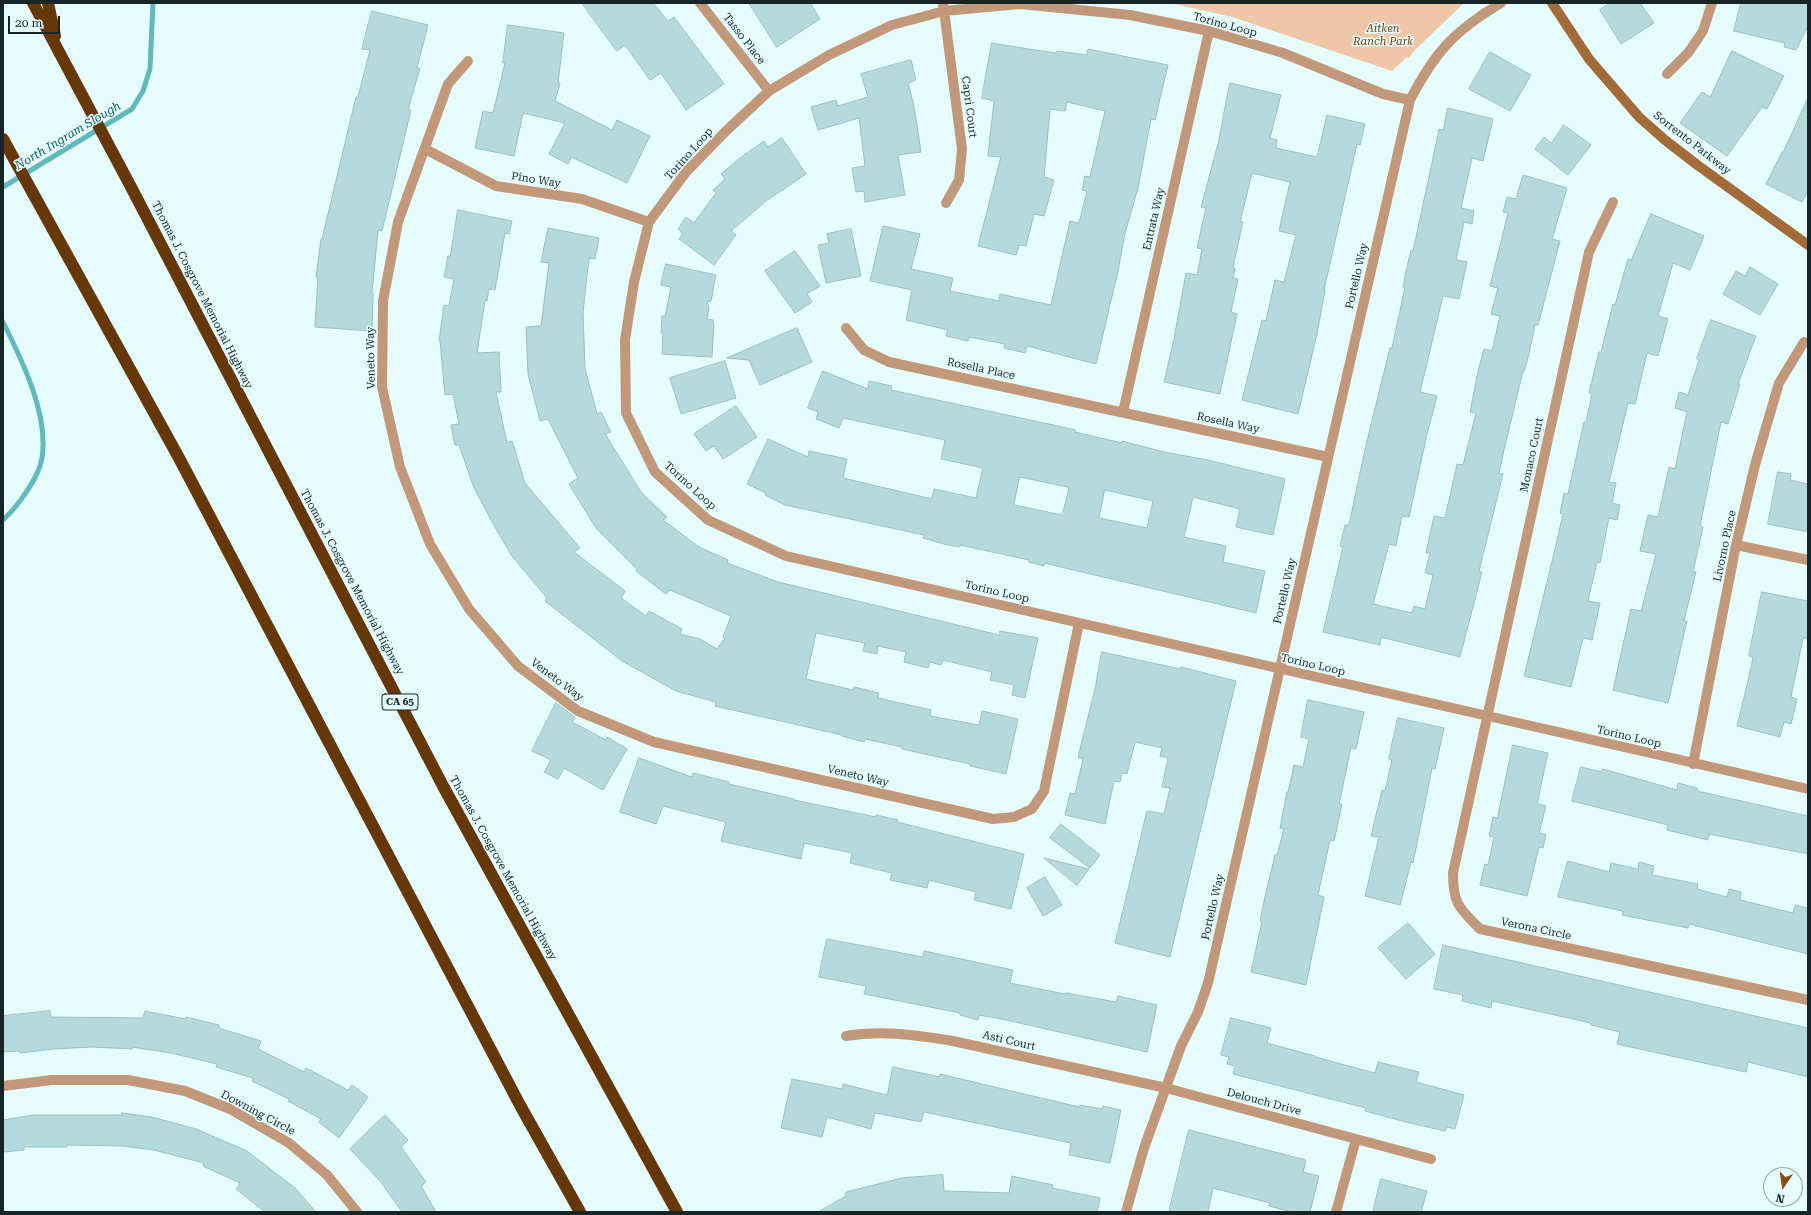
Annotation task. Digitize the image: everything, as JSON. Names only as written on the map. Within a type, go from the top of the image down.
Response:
[{"type":"highway","name":"Thomas J. Cosgrove Memorial Highway","points":[[33,3],[131,187],[443,786],[677,1212]]},
{"type":"highway","points":[[48,3],[58,51]]},
{"type":"highway","points":[[3,139],[179,458],[521,1107],[580,1212]]},
{"type":"street","name":"Tasso Place","points":[[700,3],[769,91]]},
{"type":"street","name":"Portello Way","points":[[1126,1212],[1133,1181],[1181,1046],[1198,1012],[1208,983],[1410,100],[1426,69],[1450,40],[1473,20],[1501,3]]},
{"type":"street","name":"Sorrento Parkway","points":[[1552,3],[1589,59],[1640,117],[1665,140],[1696,164],[1808,245]]},
{"type":"street","points":[[1667,74],[1688,53],[1703,31],[1712,3]]},
{"type":"street","name":"Torino Loop","points":[[1410,100],[1383,94],[1283,53],[1209,31],[1130,14],[1020,4],[944,7],[892,25],[829,55],[769,91],[726,131],[686,172],[649,222],[634,282],[625,340],[626,413],[655,472],[708,520],[786,556],[1808,789]]},
{"type":"street","name":"Capri Court","points":[[944,7],[962,149],[959,180],[946,203]]},
{"type":"street","name":"Entrata Way","points":[[1123,412],[1209,31]]},
{"type":"street","name":"Veneto Way","points":[[468,61],[448,84],[398,222],[383,301],[382,387],[400,467],[430,544],[469,609],[518,666],[578,711],[654,742],[993,819],[1014,817],[1032,809],[1044,791],[1079,623]]},
{"type":"street","name":"Pino Way","points":[[425,149],[496,186],[582,200],[649,222]]},
{"type":"street","name":"Monaco Court","points":[[1487,717],[1589,252],[1613,202]]},
{"type":"street","name":"Rosella Place","points":[[846,328],[864,350],[889,362],[1123,412]]},
{"type":"street","name":"Livorno Place","points":[[1693,764],[1736,545],[1755,465],[1779,383],[1804,342]]},
{"type":"street","name":"Rosella Way","points":[[1123,412],[1328,457]]},
{"type":"street","points":[[1736,545],[1808,560]]},
{"type":"street","name":"Verona Circle","points":[[1487,717],[1453,873],[1453,892],[1461,910],[1480,929],[1808,1000]]},
{"type":"street","name":"Asti Court","points":[[846,1036],[867,1033],[930,1037],[1166,1088]]},
{"type":"street","name":"Downing Circle","points":[[3,1086],[52,1080],[128,1080],[185,1091],[230,1109],[289,1143],[327,1175],[356,1212]]},
{"type":"street","name":"Delouch Drive","points":[[1166,1088],[1431,1159]]},
{"type":"street","points":[[1336,1212],[1356,1139]]},
{"type":"green space","name":"Aitken Ranch Park","points":[[1170,3],[1464,3],[1415,50],[1409,58],[1407,57],[1392,71],[1232,17]]},
{"type":"building","points":[[582,3],[653,3],[668,21],[674,17],[724,84],[686,110],[661,73],[650,80],[625,45],[617,51]]},
{"type":"building","points":[[749,3],[810,3],[820,19],[777,47]]},
{"type":"building","points":[[1610,3],[1640,3],[1654,23],[1621,44],[1600,10]]},
{"type":"building","points":[[1741,3],[1808,3],[1808,26],[1796,50],[1784,47],[1785,43],[1734,31]]},
{"type":"building","points":[[372,11],[428,25],[417,68],[420,68],[408,110],[411,110],[382,231],[378,230],[372,293],[372,331],[315,327],[318,277],[316,277],[321,239],[356,97],[358,97],[370,50],[362,49]]},
{"type":"building","points":[[508,25],[564,33],[558,83],[560,83],[555,101],[612,130],[617,120],[650,136],[627,183],[571,157],[568,164],[549,154],[565,123],[523,113],[514,156],[475,148],[483,111],[493,113],[505,63],[503,63]]},
{"type":"building","points":[[992,43],[1056,53],[1057,51],[1087,55],[1088,49],[1168,65],[1155,120],[1151,119],[1138,188],[1125,233],[1118,271],[1096,364],[1027,346],[1025,353],[1004,348],[1005,344],[969,337],[968,341],[946,336],[948,330],[906,320],[912,290],[870,281],[883,226],[920,234],[911,269],[953,278],[950,291],[999,301],[1000,294],[1051,305],[1070,221],[1079,223],[1087,191],[1082,190],[1085,176],[1090,177],[1105,111],[1067,102],[1065,111],[1050,109],[1044,177],[1054,180],[1044,216],[1034,214],[1026,246],[1019,245],[1016,255],[978,246],[1001,157],[988,156],[994,101],[982,98]]},
{"type":"building","points":[[1732,51],[1784,76],[1767,109],[1762,107],[1727,156],[1680,123],[1702,92],[1710,97]]},
{"type":"building","points":[[1490,52],[1531,75],[1510,111],[1469,89]]},
{"type":"building","points":[[911,60],[916,80],[908,83],[914,106],[921,152],[898,155],[905,195],[865,202],[864,191],[856,192],[852,168],[865,166],[859,118],[818,130],[811,107],[836,100],[838,106],[868,97],[861,74]]},
{"type":"building","points":[[1230,83],[1281,95],[1270,138],[1277,140],[1276,148],[1317,157],[1327,115],[1365,124],[1360,145],[1357,144],[1324,290],[1317,334],[1298,414],[1242,400],[1262,320],[1266,321],[1275,280],[1284,282],[1296,235],[1279,231],[1290,182],[1252,173],[1240,222],[1243,222],[1233,267],[1235,268],[1233,278],[1238,279],[1231,312],[1237,314],[1220,394],[1164,382],[1174,339],[1186,273],[1197,275],[1202,249],[1197,248],[1206,208],[1201,207],[1218,144]]},
{"type":"building","points":[[1808,98],[1808,191],[1802,202],[1766,184],[1783,152]]},
{"type":"building","points":[[1448,108],[1493,119],[1483,161],[1472,158],[1461,208],[1474,211],[1472,224],[1464,222],[1456,260],[1467,262],[1459,299],[1443,296],[1420,392],[1437,396],[1409,517],[1402,516],[1396,546],[1389,544],[1373,604],[1412,613],[1414,606],[1425,609],[1433,575],[1425,573],[1430,553],[1426,553],[1434,516],[1445,518],[1457,464],[1463,465],[1476,413],[1470,412],[1478,371],[1484,349],[1492,351],[1500,316],[1491,314],[1498,288],[1490,286],[1508,213],[1503,212],[1507,197],[1516,199],[1523,175],[1567,188],[1552,239],[1560,241],[1538,325],[1535,325],[1504,450],[1499,473],[1503,474],[1479,571],[1482,572],[1460,657],[1381,637],[1380,645],[1323,632],[1343,547],[1340,546],[1345,525],[1349,525],[1365,449],[1390,348],[1392,348],[1405,287],[1403,287],[1407,267],[1411,250],[1413,251],[1439,129],[1443,130]]},
{"type":"building","points":[[1564,125],[1591,145],[1568,175],[1535,149],[1544,137],[1551,143]]},
{"type":"building","points":[[782,138],[806,174],[766,201],[731,231],[736,235],[714,265],[679,239],[683,234],[678,229],[686,217],[694,223],[716,193],[713,190],[725,179],[721,174],[764,141],[768,147]]},
{"type":"building","points":[[458,210],[512,221],[509,234],[505,233],[495,290],[489,289],[487,301],[485,300],[477,353],[499,352],[501,392],[496,392],[507,443],[512,441],[525,483],[580,548],[574,552],[625,591],[621,598],[646,616],[649,611],[682,629],[680,634],[700,639],[717,649],[725,638],[723,637],[731,616],[670,590],[666,594],[636,571],[637,569],[596,528],[569,484],[578,478],[548,419],[540,421],[528,374],[526,327],[541,326],[549,263],[541,262],[548,228],[599,238],[595,259],[589,258],[583,312],[585,368],[597,414],[601,412],[611,432],[605,434],[641,492],[667,517],[663,520],[699,547],[728,560],[727,563],[778,582],[999,635],[1000,631],[1038,638],[1025,698],[1012,695],[1014,685],[990,680],[992,672],[943,660],[941,665],[930,662],[928,668],[904,662],[906,652],[878,646],[877,654],[863,651],[865,643],[816,633],[806,679],[853,690],[854,687],[879,693],[878,698],[931,710],[930,716],[979,725],[982,711],[1018,719],[1006,774],[970,766],[970,764],[902,749],[902,747],[865,739],[864,742],[842,735],[715,706],[716,702],[676,691],[622,661],[545,601],[547,598],[512,556],[496,529],[474,488],[459,445],[455,445],[451,425],[459,424],[453,394],[445,395],[439,341],[444,305],[449,306],[454,279],[444,277],[448,256],[450,256]]},
{"type":"building","points":[[1651,214],[1704,236],[1690,270],[1673,263],[1658,316],[1668,319],[1658,356],[1647,353],[1635,404],[1628,403],[1609,482],[1616,483],[1612,503],[1620,505],[1617,520],[1609,518],[1600,563],[1597,562],[1588,601],[1600,603],[1592,640],[1583,638],[1571,687],[1524,676],[1563,514],[1560,513],[1564,493],[1568,494],[1584,422],[1586,422],[1592,394],[1589,393],[1599,352],[1601,352],[1613,304],[1615,305],[1628,259],[1631,260]]},
{"type":"building","points":[[851,229],[861,276],[826,283],[818,245],[829,243],[827,234]]},
{"type":"building","points":[[795,251],[820,286],[807,294],[812,302],[795,313],[765,271]]},
{"type":"building","points":[[666,264],[716,275],[711,301],[707,302],[709,308],[707,319],[713,320],[714,325],[712,357],[662,354],[662,316],[665,316],[671,287],[661,285]]},
{"type":"building","points":[[1750,267],[1778,284],[1760,315],[1723,294],[1736,271],[1745,276]]},
{"type":"building","points":[[1711,320],[1756,336],[1738,384],[1740,384],[1728,424],[1721,422],[1700,526],[1703,527],[1693,572],[1696,572],[1684,621],[1687,621],[1668,703],[1613,690],[1631,609],[1641,611],[1656,554],[1640,551],[1648,515],[1658,517],[1669,467],[1675,469],[1687,412],[1675,408],[1679,392],[1688,395],[1699,360],[1697,359]]},
{"type":"building","points":[[797,328],[812,362],[760,385],[749,360],[727,358]]},
{"type":"building","points":[[725,361],[736,398],[681,414],[670,378]]},
{"type":"building","points":[[823,371],[868,389],[869,381],[892,386],[891,390],[1058,426],[1075,430],[1075,432],[1122,443],[1122,441],[1285,479],[1273,535],[1236,527],[1240,509],[1193,497],[1184,537],[1226,546],[1223,562],[1265,571],[1256,613],[1045,563],[1044,566],[1029,562],[1029,560],[960,545],[960,547],[944,544],[923,538],[924,535],[785,505],[765,495],[766,493],[747,484],[768,439],[808,457],[809,451],[847,459],[843,478],[932,499],[934,489],[976,498],[983,468],[941,459],[945,440],[843,418],[839,428],[816,419],[818,412],[808,408]],"holes":[[[1020,477],[1067,487],[1069,489],[1062,515],[1014,505]],[[1105,490],[1153,501],[1147,528],[1099,518]]]},
{"type":"building","points":[[736,406],[757,437],[723,459],[714,446],[706,451],[694,434]]},
{"type":"building","points":[[1778,472],[1791,474],[1790,480],[1808,484],[1808,532],[1768,524]]},
{"type":"building","points":[[1762,592],[1808,601],[1808,639],[1803,638],[1791,697],[1797,699],[1791,724],[1784,722],[1780,737],[1737,726],[1753,657],[1749,656]]},
{"type":"building","points":[[1102,652],[1180,669],[1181,667],[1236,681],[1170,957],[1115,943],[1147,811],[1164,814],[1170,788],[1162,787],[1168,758],[1160,756],[1162,748],[1135,742],[1127,774],[1122,773],[1120,782],[1114,781],[1105,824],[1065,815],[1070,793],[1075,794],[1083,759],[1078,757],[1095,689]]},
{"type":"building","points":[[1308,700],[1364,712],[1356,749],[1351,748],[1339,804],[1342,804],[1334,841],[1330,840],[1318,895],[1324,897],[1306,985],[1251,972],[1262,921],[1260,921],[1264,901],[1275,855],[1277,855],[1284,829],[1280,828],[1287,792],[1294,765],[1303,767],[1309,739],[1301,737]]},
{"type":"building","points":[[556,703],[575,717],[572,722],[606,740],[607,737],[627,749],[603,790],[564,768],[558,779],[544,772],[551,760],[532,751]]},
{"type":"building","points":[[1398,718],[1444,728],[1435,769],[1432,768],[1413,863],[1411,862],[1400,905],[1365,896],[1379,837],[1371,836],[1382,790],[1385,791],[1392,760],[1389,759]]},
{"type":"building","points":[[1513,745],[1548,753],[1537,804],[1546,806],[1539,833],[1546,835],[1543,848],[1539,847],[1527,896],[1480,885],[1485,864],[1488,865],[1494,837],[1489,836],[1493,817],[1497,818]]},
{"type":"building","points":[[639,758],[692,777],[693,773],[729,782],[729,784],[794,800],[876,817],[876,815],[898,820],[897,822],[1024,854],[1011,909],[974,900],[976,892],[929,880],[927,888],[890,880],[892,873],[850,863],[852,853],[804,843],[801,859],[721,841],[726,822],[663,806],[656,824],[620,812]]},
{"type":"building","points":[[1581,767],[1602,772],[1603,769],[1677,790],[1678,783],[1697,788],[1697,791],[1808,816],[1808,854],[1709,834],[1708,840],[1667,830],[1668,825],[1572,801]]},
{"type":"building","points":[[1061,824],[1100,855],[1090,868],[1050,838]]},
{"type":"building","points":[[1044,858],[1089,869],[1077,885]]},
{"type":"building","points":[[1568,861],[1609,872],[1611,863],[1638,869],[1639,862],[1654,866],[1652,875],[1698,884],[1697,889],[1727,897],[1729,889],[1741,892],[1740,900],[1793,913],[1795,905],[1808,908],[1808,954],[1689,924],[1688,928],[1622,915],[1623,911],[1558,897]]},
{"type":"building","points":[[1045,877],[1062,905],[1043,916],[1027,888]]},
{"type":"building","points":[[1408,923],[1435,954],[1406,979],[1378,948]]},
{"type":"building","points":[[827,939],[923,957],[924,951],[1013,970],[1010,983],[1065,994],[1116,1002],[1118,996],[1157,1005],[1147,1052],[1002,1019],[979,1015],[978,1020],[960,1015],[960,1013],[864,994],[866,986],[819,977]]},
{"type":"building","points":[[1443,945],[1808,1028],[1808,1077],[1748,1062],[1746,1072],[1708,1064],[1617,1044],[1620,1032],[1591,1025],[1591,1023],[1492,1001],[1491,1008],[1462,1001],[1463,995],[1434,989]]},
{"type":"building","points":[[50,1011],[51,1017],[143,1018],[145,1011],[186,1019],[186,1017],[219,1025],[219,1028],[261,1041],[258,1049],[304,1072],[306,1068],[348,1090],[352,1085],[368,1097],[339,1138],[319,1122],[321,1119],[288,1101],[289,1099],[252,1081],[253,1078],[216,1067],[217,1064],[171,1053],[132,1047],[132,1049],[92,1047],[20,1053],[19,1051],[3,1052],[3,1016]]},
{"type":"building","points":[[1231,1018],[1271,1028],[1267,1043],[1315,1057],[1375,1073],[1378,1062],[1419,1072],[1416,1082],[1464,1095],[1455,1129],[1447,1127],[1445,1131],[1406,1122],[1365,1111],[1366,1108],[1233,1074],[1235,1066],[1227,1064],[1229,1057],[1221,1055]]},
{"type":"building","points":[[893,1067],[940,1077],[940,1074],[1079,1107],[1080,1105],[1102,1109],[1103,1106],[1121,1110],[1110,1163],[1069,1155],[1071,1143],[924,1112],[921,1122],[875,1113],[871,1129],[827,1117],[822,1137],[781,1128],[792,1079],[842,1089],[843,1084],[887,1095]]},
{"type":"building","points":[[122,1113],[152,1117],[196,1129],[247,1151],[295,1188],[316,1212],[265,1212],[236,1189],[240,1183],[203,1166],[204,1163],[154,1150],[122,1146],[67,1145],[67,1147],[24,1147],[24,1150],[3,1152],[3,1120],[34,1115],[122,1115]]},
{"type":"building","points":[[385,1115],[408,1140],[401,1147],[426,1182],[421,1186],[436,1212],[402,1212],[381,1182],[350,1149]]},
{"type":"building","points":[[1189,1130],[1306,1160],[1303,1172],[1319,1176],[1310,1212],[1292,1212],[1269,1206],[1270,1203],[1213,1188],[1208,1212],[1169,1212]]},
{"type":"building","points":[[943,1175],[944,1191],[1009,1193],[1012,1176],[1053,1185],[1052,1188],[1100,1198],[1097,1212],[818,1212],[846,1196],[846,1192],[902,1178]]},
{"type":"building","points":[[1381,1179],[1427,1191],[1421,1212],[1373,1212]]},
{"type":"waterway","name":"North Ingram Slough","points":[[3,187],[132,109],[143,91],[150,69],[153,3]]},
{"type":"waterway","name":"North Ingram Slough","points":[[3,322],[26,370],[38,406],[42,424],[43,441],[42,458],[37,474],[27,492],[15,508],[3,520]]}]
